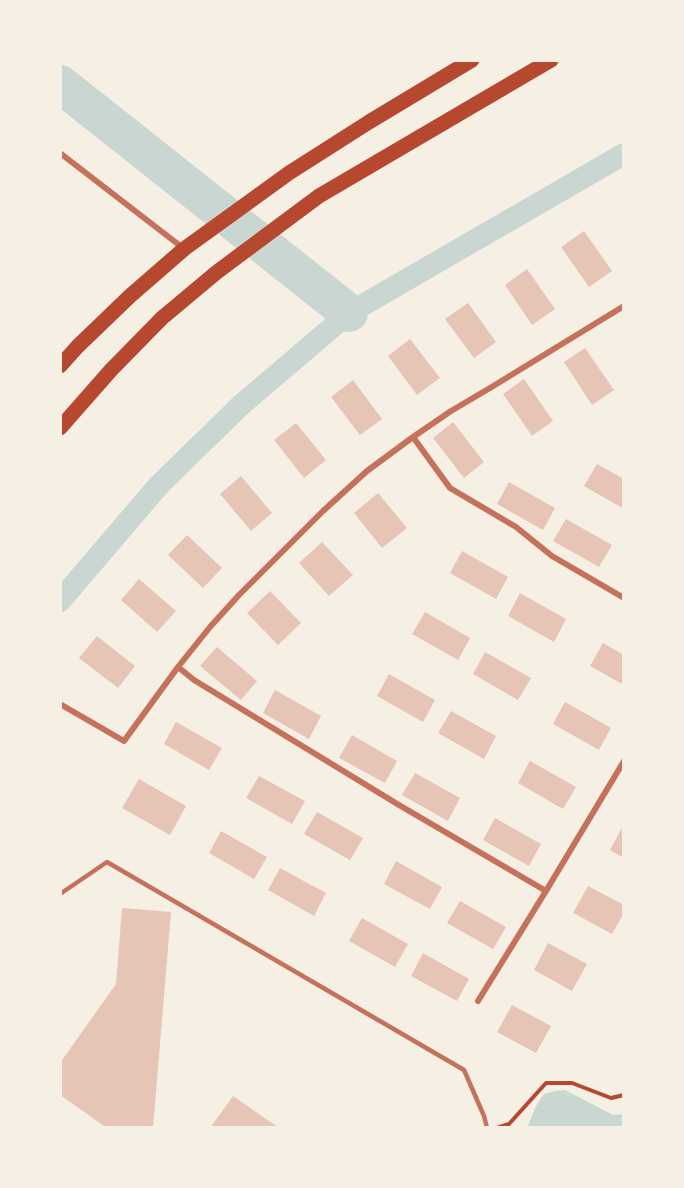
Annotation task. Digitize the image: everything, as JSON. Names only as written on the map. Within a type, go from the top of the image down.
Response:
[{"type":"main road","points":[[60,366],[130,296],[184,249],[289,173],[472,60]]},
{"type":"main road","points":[[60,428],[111,370],[162,318],[217,272],[319,196],[550,60]]},
{"type":"street","points":[[60,153],[184,249]]},
{"type":"street","points":[[60,704],[124,741],[210,627],[323,511],[367,471],[451,411],[624,306]]},
{"type":"street","points":[[413,437],[450,488],[516,527],[552,556],[624,598]]},
{"type":"street","points":[[178,667],[194,680],[546,891]]},
{"type":"street","points":[[478,1001],[624,761]]},
{"type":"lane","points":[[60,894],[106,861],[464,1070],[487,1128]]},
{"type":"path","points":[[495,1128],[509,1124],[546,1083],[572,1083],[611,1098],[624,1095]]},
{"type":"shaded area","points":[[565,1090],[613,1115],[624,1114],[624,1128],[527,1128],[544,1094]]},
{"type":"building","points":[[584,231],[612,271],[589,287],[561,247]]},
{"type":"building","points":[[527,269],[555,309],[532,325],[505,285]]},
{"type":"building","points":[[468,303],[496,342],[474,358],[445,319]]},
{"type":"building","points":[[410,339],[440,378],[417,395],[388,356]]},
{"type":"building","points":[[585,348],[614,390],[592,405],[564,362]]},
{"type":"building","points":[[524,379],[553,421],[532,436],[503,394]]},
{"type":"building","points":[[353,380],[382,419],[360,435],[331,397]]},
{"type":"building","points":[[453,422],[484,462],[464,478],[433,438]]},
{"type":"building","points":[[296,423],[326,460],[304,478],[274,440]]},
{"type":"building","points":[[597,464],[624,479],[624,509],[584,486]]},
{"type":"building","points":[[241,476],[272,513],[251,531],[220,494]]},
{"type":"building","points":[[509,482],[555,508],[543,530],[497,504]]},
{"type":"building","points":[[378,493],[407,528],[382,548],[354,513]]},
{"type":"building","points":[[566,519],[612,545],[599,567],[553,541]]},
{"type":"building","points":[[187,535],[222,568],[203,588],[168,555]]},
{"type":"building","points":[[322,542],[353,575],[329,596],[299,563]]},
{"type":"building","points":[[462,551],[508,577],[496,599],[450,573]]},
{"type":"building","points":[[139,579],[176,611],[157,632],[121,600]]},
{"type":"building","points":[[270,591],[301,623],[278,645],[247,613]]},
{"type":"building","points":[[520,593],[566,619],[554,642],[508,616]]},
{"type":"building","points":[[425,612],[470,638],[458,660],[412,634]]},
{"type":"building","points":[[97,636],[135,666],[118,688],[79,658]]},
{"type":"building","points":[[603,643],[624,655],[624,685],[590,666]]},
{"type":"building","points":[[217,647],[257,681],[241,700],[200,666]]},
{"type":"building","points":[[485,652],[531,678],[518,700],[473,674]]},
{"type":"building","points":[[389,674],[435,700],[423,722],[377,696]]},
{"type":"building","points":[[275,690],[321,716],[309,739],[263,713]]},
{"type":"building","points":[[565,702],[611,728],[599,750],[553,724]]},
{"type":"building","points":[[451,711],[496,736],[484,759],[438,733]]},
{"type":"building","points":[[176,722],[222,748],[209,770],[164,744]]},
{"type":"building","points":[[352,735],[397,761],[385,783],[339,758]]},
{"type":"building","points":[[530,761],[576,787],[563,809],[518,783]]},
{"type":"building","points":[[415,773],[460,798],[448,821],[402,795]]},
{"type":"building","points":[[259,776],[305,801],[292,824],[246,798]]},
{"type":"building","points":[[139,779],[186,806],[170,835],[122,808]]},
{"type":"building","points":[[317,812],[363,838],[350,860],[304,834]]},
{"type":"building","points":[[495,818],[541,844],[529,866],[483,840]]},
{"type":"building","points":[[624,824],[624,858],[610,850]]},
{"type":"building","points":[[221,831],[267,857],[254,879],[209,853]]},
{"type":"building","points":[[396,861],[442,887],[430,909],[384,884]]},
{"type":"building","points":[[280,868],[326,893],[314,916],[268,890]]},
{"type":"building","points":[[588,886],[624,905],[624,913],[612,934],[573,913]]},
{"type":"building","points":[[460,901],[506,927],[493,949],[447,923]]},
{"type":"building","points":[[122,908],[171,912],[153,1128],[107,1128],[60,1095],[60,1063],[116,984]]},
{"type":"building","points":[[362,918],[408,944],[395,967],[349,941]]},
{"type":"building","points":[[548,943],[587,964],[572,991],[534,970]]},
{"type":"building","points":[[423,953],[469,979],[457,1001],[411,976]]},
{"type":"building","points":[[512,1005],[551,1026],[536,1053],[497,1032]]},
{"type":"building","points":[[233,1096],[279,1128],[210,1128]]},
{"type":"waterway","points":[[60,84],[349,313]]},
{"type":"waterway","points":[[60,601],[159,485],[241,405],[349,313],[624,154]]}]
